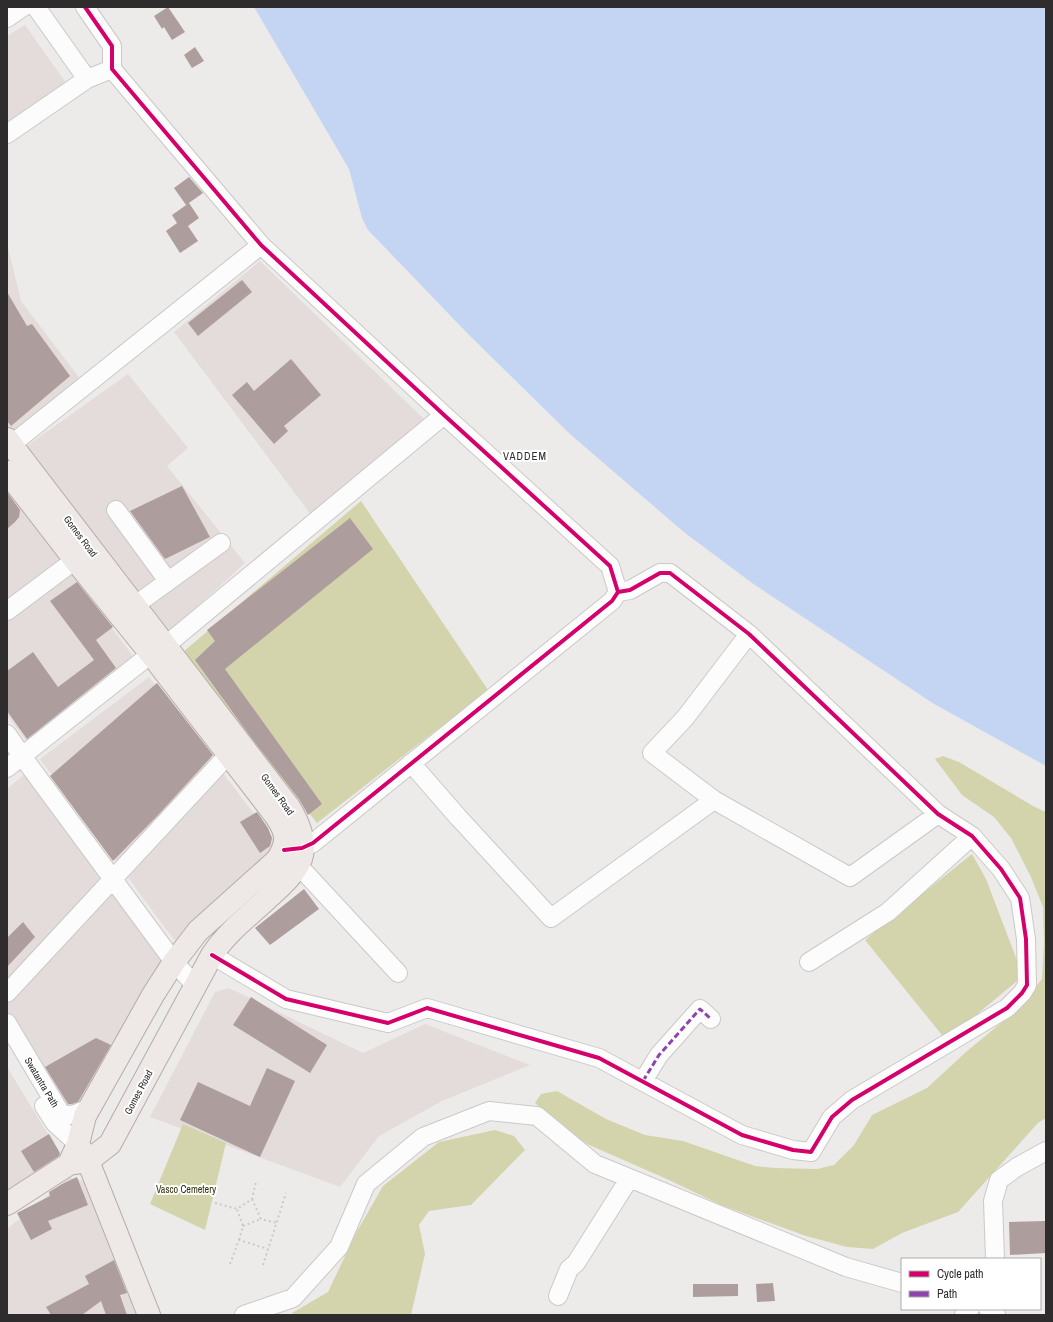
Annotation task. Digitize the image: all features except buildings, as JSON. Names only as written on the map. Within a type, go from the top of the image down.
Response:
[{"type":"main road","name":"Gomes Road","points":[[7,1204],[78,1156],[110,1144],[194,985],[221,941],[278,889],[294,871],[283,826],[228,755],[158,650],[134,606],[8,444]]},
{"type":"main road","name":"Gomes Road","points":[[7,472],[75,560],[158,650],[289,807],[299,825],[302,838],[291,854]]},
{"type":"main road","points":[[149,1315],[78,1156],[85,1116],[152,994],[198,931],[277,860],[291,854]]},
{"type":"street","points":[[7,18],[23,7]]},
{"type":"street","points":[[36,7],[87,79]]},
{"type":"street","points":[[85,7],[112,46],[112,69],[261,245],[444,415],[610,566],[618,592],[612,602],[313,843],[291,854],[398,973]]},
{"type":"street","points":[[7,134],[87,79],[112,69]]},
{"type":"street","points":[[8,444],[261,245]]},
{"type":"street","points":[[7,768],[158,650],[444,415]]},
{"type":"street","points":[[116,510],[168,581]]},
{"type":"street","points":[[134,606],[221,543]]},
{"type":"street","points":[[7,610],[75,560]]},
{"type":"street","points":[[212,955],[286,999],[388,1023],[427,1008],[599,1058],[742,1135],[792,1150],[811,1152],[832,1116],[852,1100],[1007,1008],[1022,993],[1026,985],[1026,939],[1020,898],[1001,870],[972,836],[938,814],[749,634],[670,573],[660,573],[630,590],[618,592]]},
{"type":"street","points":[[749,634],[685,718],[652,753],[714,800],[850,877],[938,814]]},
{"type":"street","points":[[7,734],[174,962],[194,985]]},
{"type":"street","points":[[7,993],[228,755]]},
{"type":"street","points":[[411,764],[551,918],[714,800]]},
{"type":"street","points":[[809,962],[888,912],[972,836]]},
{"type":"street","points":[[643,1081],[659,1055],[700,1009],[711,1019]]},
{"type":"street","name":"Swatantra Path","points":[[7,1024],[60,1112],[66,1115],[71,1115],[90,1107]]},
{"type":"street","name":"Swatantra Path","points":[[7,1044],[55,1123],[78,1156]]},
{"type":"street","points":[[244,1315],[293,1298],[339,1247],[366,1184],[423,1137],[489,1111],[537,1116],[595,1164],[846,1267],[901,1283]]},
{"type":"street","points":[[996,1258],[993,1201],[999,1180],[1017,1167],[1046,1151]]},
{"type":"street","points":[[558,1296],[569,1269],[576,1263],[629,1179]]},
{"type":"path","points":[[256,1182],[252,1199],[261,1218]]},
{"type":"path","points":[[263,1265],[286,1193]]},
{"type":"path","points":[[215,1203],[237,1209],[252,1199]]},
{"type":"path","points":[[230,1264],[243,1226],[237,1209]]},
{"type":"path","points":[[243,1226],[261,1218],[277,1223]]},
{"type":"path","points":[[239,1240],[268,1249]]},
{"type":"shaded area","points":[[25,25],[69,87],[7,127],[7,36]]},
{"type":"shaded area","points":[[7,243],[21,301],[81,380],[12,436],[7,428]]},
{"type":"shaded area","points":[[260,261],[426,421],[312,516],[174,332]]},
{"type":"shaded area","points":[[128,374],[188,448],[167,466],[245,563],[167,634],[21,450]]},
{"type":"shaded area","points":[[7,487],[135,659],[27,742],[7,715]]},
{"type":"shaded area","points":[[149,677],[282,850],[175,941],[40,759]]},
{"type":"shaded area","points":[[27,772],[163,960],[82,1104],[62,1109],[7,1016],[7,789]]},
{"type":"shaded area","points":[[229,988],[363,1053],[425,1024],[530,1065],[442,1101],[379,1136],[340,1187],[150,1117],[215,992]]},
{"type":"shaded area","points":[[7,1067],[65,1162],[7,1202]]},
{"type":"shaded area","points":[[70,1177],[83,1181],[136,1315],[9,1315],[7,1309],[7,1229]]},
{"type":"green space","points":[[361,501],[488,690],[317,823],[183,652]]},
{"type":"green space","points":[[943,756],[959,762],[1033,806],[1046,812],[1046,1118],[1038,1123],[958,1212],[902,1233],[873,1249],[847,1247],[806,1236],[721,1205],[669,1180],[587,1144],[570,1133],[535,1103],[541,1094],[557,1091],[606,1119],[645,1135],[683,1141],[755,1166],[817,1169],[834,1165],[854,1145],[872,1115],[927,1088],[966,1052],[1018,1009],[1042,979],[1044,943],[1043,907],[1031,877],[1011,838],[994,817],[962,795],[935,759]]},
{"type":"green space","points":[[972,854],[986,879],[1023,976],[946,1040],[865,940]]},
{"type":"green space","name":"Vasco Cemetery","points":[[183,1124],[226,1143],[205,1230],[150,1204]]},
{"type":"green space","points":[[495,1130],[514,1136],[525,1150],[471,1205],[429,1211],[419,1225],[425,1254],[411,1315],[295,1315],[292,1313],[328,1292],[356,1233],[383,1186],[439,1142]]},
{"type":"water","points":[[254,7],[1046,7],[1046,766],[934,704],[752,583],[685,533],[571,435],[468,334],[368,230],[362,218],[349,169]]},
{"type":"marked path","points":[[643,1081],[659,1055],[700,1009],[711,1019]]},
{"type":"cycle path","points":[[85,7],[112,46],[112,69],[261,245],[444,415],[610,566],[618,592],[612,601],[313,843],[302,848],[284,850]]},
{"type":"cycle path","points":[[212,955],[286,999],[388,1023],[427,1008],[599,1058],[742,1135],[793,1150],[811,1152],[832,1117],[852,1100],[1007,1008],[1022,993],[1027,985],[1026,939],[1020,898],[1001,869],[972,836],[938,814],[749,634],[670,573],[660,573],[630,590],[618,592]]},
{"type":"district","name":"VADDEM","points":[[525,456]]}]
